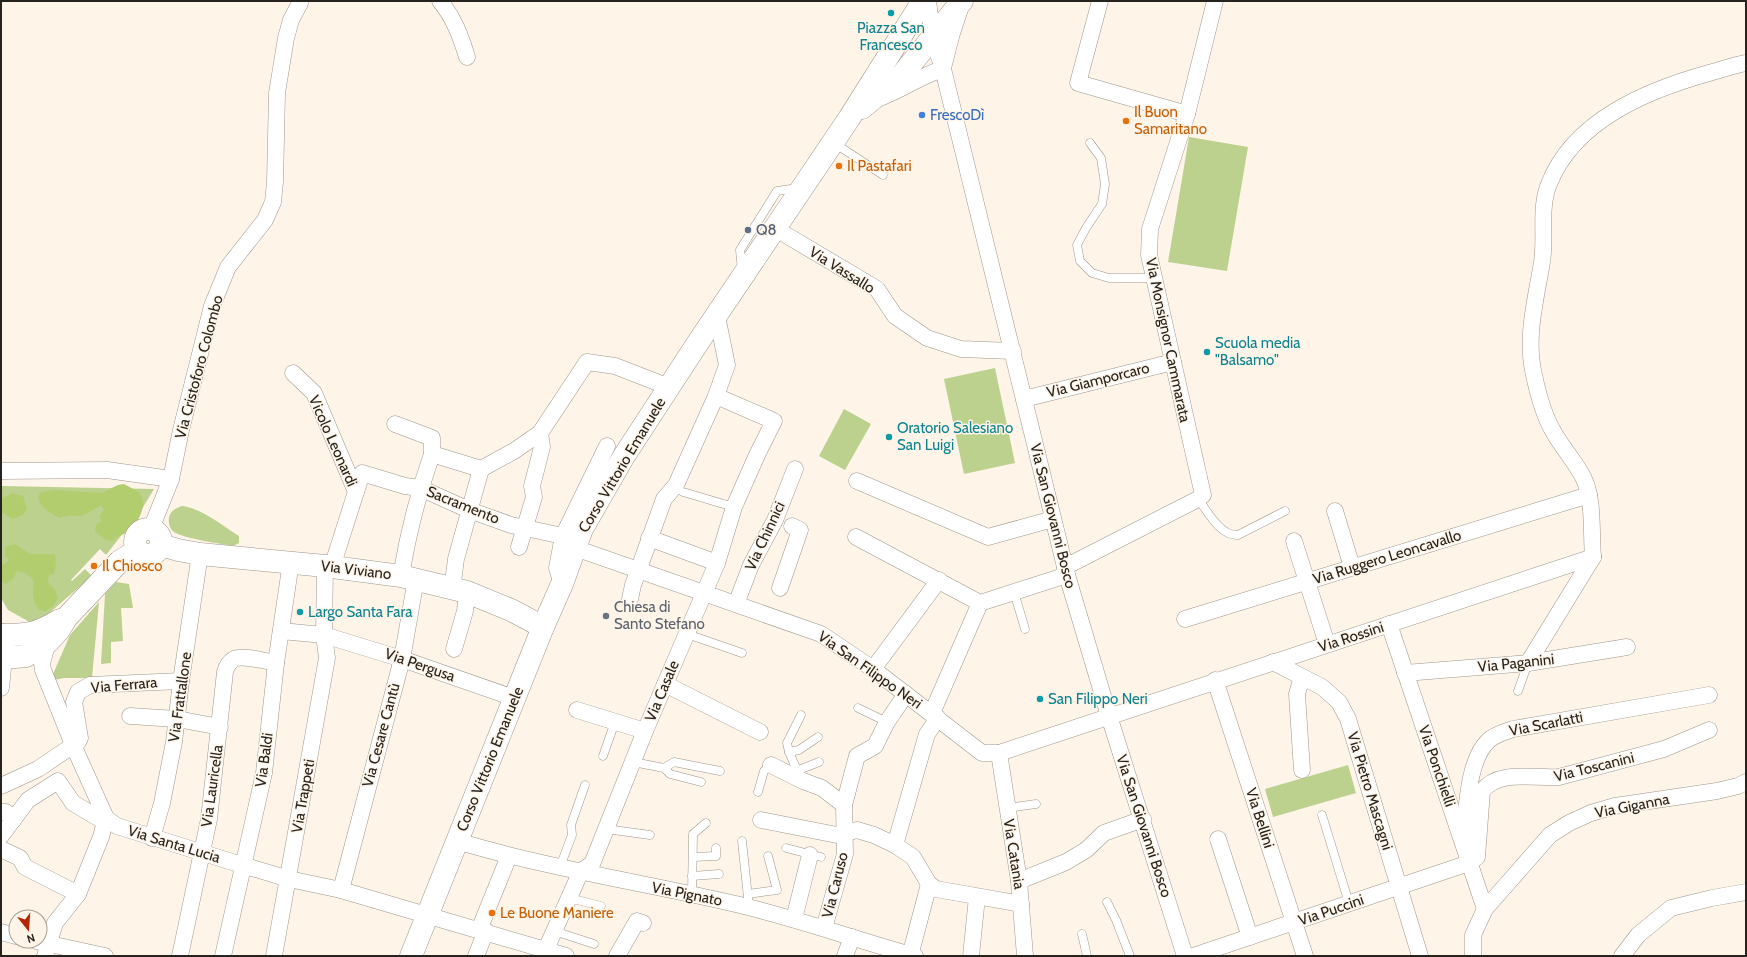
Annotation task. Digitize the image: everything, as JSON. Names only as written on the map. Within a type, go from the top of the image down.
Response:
[{"type":"main road","name":"Corso Vittorio Emanuele","points":[[411,956],[543,626],[562,584],[569,542],[582,529],[616,469],[669,387],[776,229],[802,187],[850,118],[923,1]]},
{"type":"main road","points":[[850,118],[902,75],[963,1]]},
{"type":"main road","points":[[67,617],[39,632],[29,635],[1,635],[4,645],[4,658],[26,656],[48,642],[59,630],[67,617],[120,561],[138,550],[145,555],[156,552],[156,537]]},
{"type":"main road","name":"Via Viviano","points":[[156,537],[178,550],[200,554],[328,566],[408,577],[460,591],[511,610],[543,626]]},
{"type":"street","points":[[440,1],[449,12],[460,33],[467,57]]},
{"type":"street","name":"Via San Giovanni Bosco","points":[[928,1],[933,38],[943,69],[1066,571],[1109,716],[1185,956]]},
{"type":"street","points":[[872,101],[901,90],[932,72],[943,69],[952,32],[963,1]]},
{"type":"street","points":[[1100,1],[1078,83],[1187,114]]},
{"type":"street","name":"Via Monsignor Cammarata","points":[[1200,497],[1173,362],[1149,255],[1150,229],[1187,114],[1215,1]]},
{"type":"street","name":"Via Cristoforo Colombo","points":[[156,537],[212,306],[228,267],[265,220],[273,202],[278,93],[286,38],[291,20],[301,2]]},
{"type":"street","points":[[1528,663],[1593,557],[1589,495],[1584,479],[1546,417],[1533,372],[1530,337],[1533,308],[1542,260],[1545,198],[1548,185],[1558,164],[1567,152],[1597,123],[1621,107],[1691,78],[1746,63]]},
{"type":"street","name":"Via Vassallo","points":[[776,229],[877,289],[895,316],[927,338],[961,349],[1013,351]]},
{"type":"street","points":[[630,599],[649,538],[664,499],[676,485],[716,396],[727,365],[717,316]]},
{"type":"street","points":[[454,649],[465,611],[460,591],[456,559],[481,469],[514,451],[540,433],[587,362],[615,366],[669,387]]},
{"type":"street","name":"Via Giamporcaro","points":[[1024,399],[1173,362]]},
{"type":"street","name":"Vicolo Leonardi","points":[[293,373],[314,393],[356,492]]},
{"type":"street","name":"Via Casale","points":[[545,953],[581,871],[592,864],[645,731],[717,563],[734,507],[774,421],[716,396]]},
{"type":"street","points":[[395,424],[432,438],[432,454],[481,469]]},
{"type":"street","points":[[520,547],[534,497],[532,486],[542,447],[540,433]]},
{"type":"street","points":[[569,542],[607,446]]},
{"type":"street","name":"Via Cesare Cantù","points":[[341,890],[402,659],[408,577],[420,488],[432,454]]},
{"type":"street","name":"Via Chinnici","points":[[736,604],[751,564],[775,520],[795,469]]},
{"type":"street","points":[[1,471],[107,470],[171,479]]},
{"type":"street","name":"Via Trappeti","points":[[274,956],[327,658],[324,635],[328,566],[362,473]]},
{"type":"street","name":"Sacramento","points":[[362,473],[405,486],[420,488],[469,510],[569,542]]},
{"type":"street","points":[[857,481],[988,537],[1053,519]]},
{"type":"street","name":"Via Ruggero Leoncavallo","points":[[1185,619],[1589,495]]},
{"type":"street","points":[[856,537],[980,603],[1014,592],[1066,571],[1200,497]]},
{"type":"street","points":[[1335,511],[1352,567]]},
{"type":"street","points":[[780,588],[800,530],[792,526]]},
{"type":"street","points":[[649,538],[717,563]]},
{"type":"street","points":[[1294,541],[1327,644]]},
{"type":"street","name":"Via San Filippo Neri","points":[[569,542],[638,571],[821,634],[873,669],[982,753],[999,752],[1109,716]]},
{"type":"street","name":"Via Frattallone","points":[[152,838],[162,803],[177,719],[181,681],[200,554]]},
{"type":"street","name":"Via Rossini","points":[[1109,716],[1593,557]]},
{"type":"street","name":"Via Baldi","points":[[223,956],[264,773],[276,663],[291,562]]},
{"type":"street","points":[[873,669],[939,580]]},
{"type":"street","points":[[895,845],[927,734],[980,603]]},
{"type":"street","name":"Via Ponchielli","points":[[1389,624],[1485,909]]},
{"type":"street","name":"Via Pergusa","points":[[281,631],[324,635],[402,659],[514,698]]},
{"type":"street","points":[[48,642],[42,663],[42,670],[106,820],[101,837],[78,894],[55,923],[48,937]]},
{"type":"street","name":"Via Paganini","points":[[1405,673],[1528,663],[1626,647]]},
{"type":"street","points":[[1,688],[4,658]]},
{"type":"street","name":"Via Lauricella","points":[[180,956],[209,819],[225,672],[227,666],[234,659],[244,658],[276,663]]},
{"type":"street","name":"Via Pietro Mascagni","points":[[1273,662],[1322,688],[1339,702],[1348,718],[1420,956]]},
{"type":"street","points":[[1302,677],[1297,694],[1302,770]]},
{"type":"street","name":"Via Bellini","points":[[1215,680],[1305,956]]},
{"type":"street","name":"Via Ferrara","points":[[74,747],[80,738],[74,702],[75,696],[83,688],[98,684],[181,681]]},
{"type":"street","points":[[665,684],[760,732]]},
{"type":"street","name":"Via Caruso","points":[[824,928],[851,832],[844,805],[857,756],[875,746],[887,722],[906,694]]},
{"type":"street","name":"Via Scarlatti","points":[[1463,841],[1475,759],[1488,741],[1498,734],[1513,729],[1709,695]]},
{"type":"street","points":[[577,710],[645,731]]},
{"type":"street","name":"Via Ferrara","points":[[130,716],[177,719],[220,727]]},
{"type":"street","name":"Via Toscanini","points":[[1469,863],[1476,857],[1482,791],[1487,785],[1507,777],[1542,779],[1559,777],[1664,748],[1709,730]]},
{"type":"street","points":[[1,786],[38,770],[74,747]]},
{"type":"street","name":"Via Catania","points":[[999,752],[1019,882],[1025,956]]},
{"type":"street","points":[[771,765],[800,776],[822,788],[844,805]]},
{"type":"street","name":"Via Santa Lucia","points":[[7,816],[28,800],[58,781],[73,803],[117,826],[244,866],[341,890],[427,916],[482,930],[545,953],[566,956]]},
{"type":"street","name":"Via Giganna","points":[[1473,956],[1473,936],[1485,909],[1550,835],[1569,823],[1591,813],[1615,806],[1717,791],[1738,786],[1746,782]]},
{"type":"street","points":[[1,836],[7,816]]},
{"type":"street","points":[[761,820],[837,835],[851,832],[874,834],[913,857],[930,884],[936,889],[1021,904]]},
{"type":"street","points":[[1019,882],[1066,862],[1086,850],[1104,833],[1143,820]]},
{"type":"street","points":[[1218,839],[1250,937]]},
{"type":"street","name":"Via Pignato","points":[[457,841],[509,856],[656,888],[748,901],[794,919],[912,956]]},
{"type":"street","points":[[1,849],[20,858],[25,867],[78,894]]},
{"type":"street","points":[[476,956],[482,930],[509,856]]},
{"type":"street","points":[[794,919],[816,856]]},
{"type":"street","name":"Via Puccini","points":[[1193,956],[1469,863]]},
{"type":"street","points":[[912,956],[930,884]]},
{"type":"street","points":[[1622,956],[1638,935],[1671,908],[1712,898],[1746,892]]},
{"type":"street","points":[[971,956],[977,897]]},
{"type":"street","points":[[617,956],[637,921],[643,923]]},
{"type":"street","points":[[845,956],[852,937]]},
{"type":"street","points":[[48,948],[105,956]]},
{"type":"lane","points":[[833,143],[883,175]]},
{"type":"lane","points":[[1090,143],[1101,158],[1105,184],[1102,204],[1086,228],[1077,246],[1080,261],[1092,274],[1109,278],[1154,278]]},
{"type":"lane","points":[[743,277],[740,250],[777,191],[802,187]]},
{"type":"lane","points":[[683,492],[734,507]]},
{"type":"lane","points":[[1200,497],[1221,529],[1231,535],[1238,535],[1285,511]]},
{"type":"lane","points":[[1014,592],[1026,629]]},
{"type":"lane","points":[[687,634],[742,653]]},
{"type":"lane","points":[[1518,691],[1528,663]]},
{"type":"lane","points":[[858,708],[887,722]]},
{"type":"lane","points":[[801,715],[787,743],[789,752],[800,776],[819,762]]},
{"type":"lane","points":[[603,756],[615,722]]},
{"type":"lane","points":[[789,752],[799,750],[818,737]]},
{"type":"lane","points":[[633,762],[664,768],[670,774],[701,782]]},
{"type":"lane","points":[[664,768],[674,762],[720,771]]},
{"type":"lane","points":[[758,792],[764,771],[771,765]]},
{"type":"lane","points":[[560,867],[572,835],[571,825],[586,785]]},
{"type":"lane","points":[[1007,808],[1036,804]]},
{"type":"lane","points":[[1322,815],[1349,903]]},
{"type":"lane","points":[[692,894],[693,834],[706,823]]},
{"type":"lane","points":[[606,829],[650,835]]},
{"type":"lane","points":[[742,841],[748,901],[777,890],[768,856]]},
{"type":"lane","points":[[692,857],[716,856],[716,848]]},
{"type":"lane","points":[[786,848],[816,856]]},
{"type":"lane","points":[[692,876],[719,874]]},
{"type":"lane","points":[[569,898],[601,906]]},
{"type":"lane","points":[[1107,902],[1116,920],[1130,956]]},
{"type":"lane","points":[[554,931],[594,944]]},
{"type":"lane","points":[[1082,934],[1087,956]]},
{"type":"green space","points":[[1189,137],[1248,147],[1227,271],[1168,262]]},
{"type":"green space","points":[[995,368],[1015,463],[964,474],[944,379]]},
{"type":"green space","points":[[844,409],[871,424],[845,470],[819,456]]},
{"type":"green space","points":[[124,484],[140,494],[143,509],[135,525],[128,532],[112,541],[106,540],[95,531],[96,525],[101,521],[100,516],[104,509],[101,506],[83,515],[60,518],[46,510],[38,497],[41,492],[55,490],[101,493],[118,485]]},
{"type":"green space","points":[[1,486],[154,489],[142,509],[106,555],[100,549],[71,580],[72,581],[85,569],[92,576],[40,621],[33,624],[8,610],[1,598]]},
{"type":"green space","points":[[12,493],[23,496],[27,508],[23,515],[13,519],[1,512],[1,499]]},
{"type":"green space","points":[[182,506],[197,510],[212,518],[239,536],[239,543],[233,546],[220,544],[193,539],[174,532],[169,524],[170,516],[174,510]]},
{"type":"green space","points":[[15,544],[30,554],[55,554],[56,564],[54,574],[49,575],[48,582],[55,590],[58,598],[53,606],[46,611],[39,610],[35,603],[33,596],[34,581],[26,573],[17,571],[13,579],[5,584],[1,579],[1,566],[10,560],[5,556],[5,547]]},
{"type":"green space","points":[[116,582],[129,584],[133,608],[121,608],[123,641],[111,642],[111,663],[101,664],[105,594]]},
{"type":"green space","points":[[99,602],[92,678],[64,678],[54,680],[53,674],[70,635]]},
{"type":"green space","points":[[1348,765],[1356,793],[1273,817],[1265,789]]},
{"type":"place","name":"Piazza San Francesco","points":[[891,13]]},
{"type":"place","name":"FrescoDì","points":[[922,115]]},
{"type":"place","name":"Il Buon Samaritano","points":[[1126,121]]},
{"type":"place","name":"Il Pastafari","points":[[839,166]]},
{"type":"place","name":"Q8","points":[[748,230]]},
{"type":"place","name":"Scuola media \"Balsamo\"","points":[[1207,352]]},
{"type":"place","name":"Oratorio Salesiano San Luigi","points":[[889,437]]},
{"type":"place","name":"Il Chiosco","points":[[94,566]]},
{"type":"place","name":"Largo Santa Fara","points":[[300,612]]},
{"type":"place","name":"Chiesa di Santo Stefano","points":[[606,616]]},
{"type":"place","name":"San Filippo Neri","points":[[1040,699]]},
{"type":"place","name":"Le Buone Maniere","points":[[492,913]]}]
